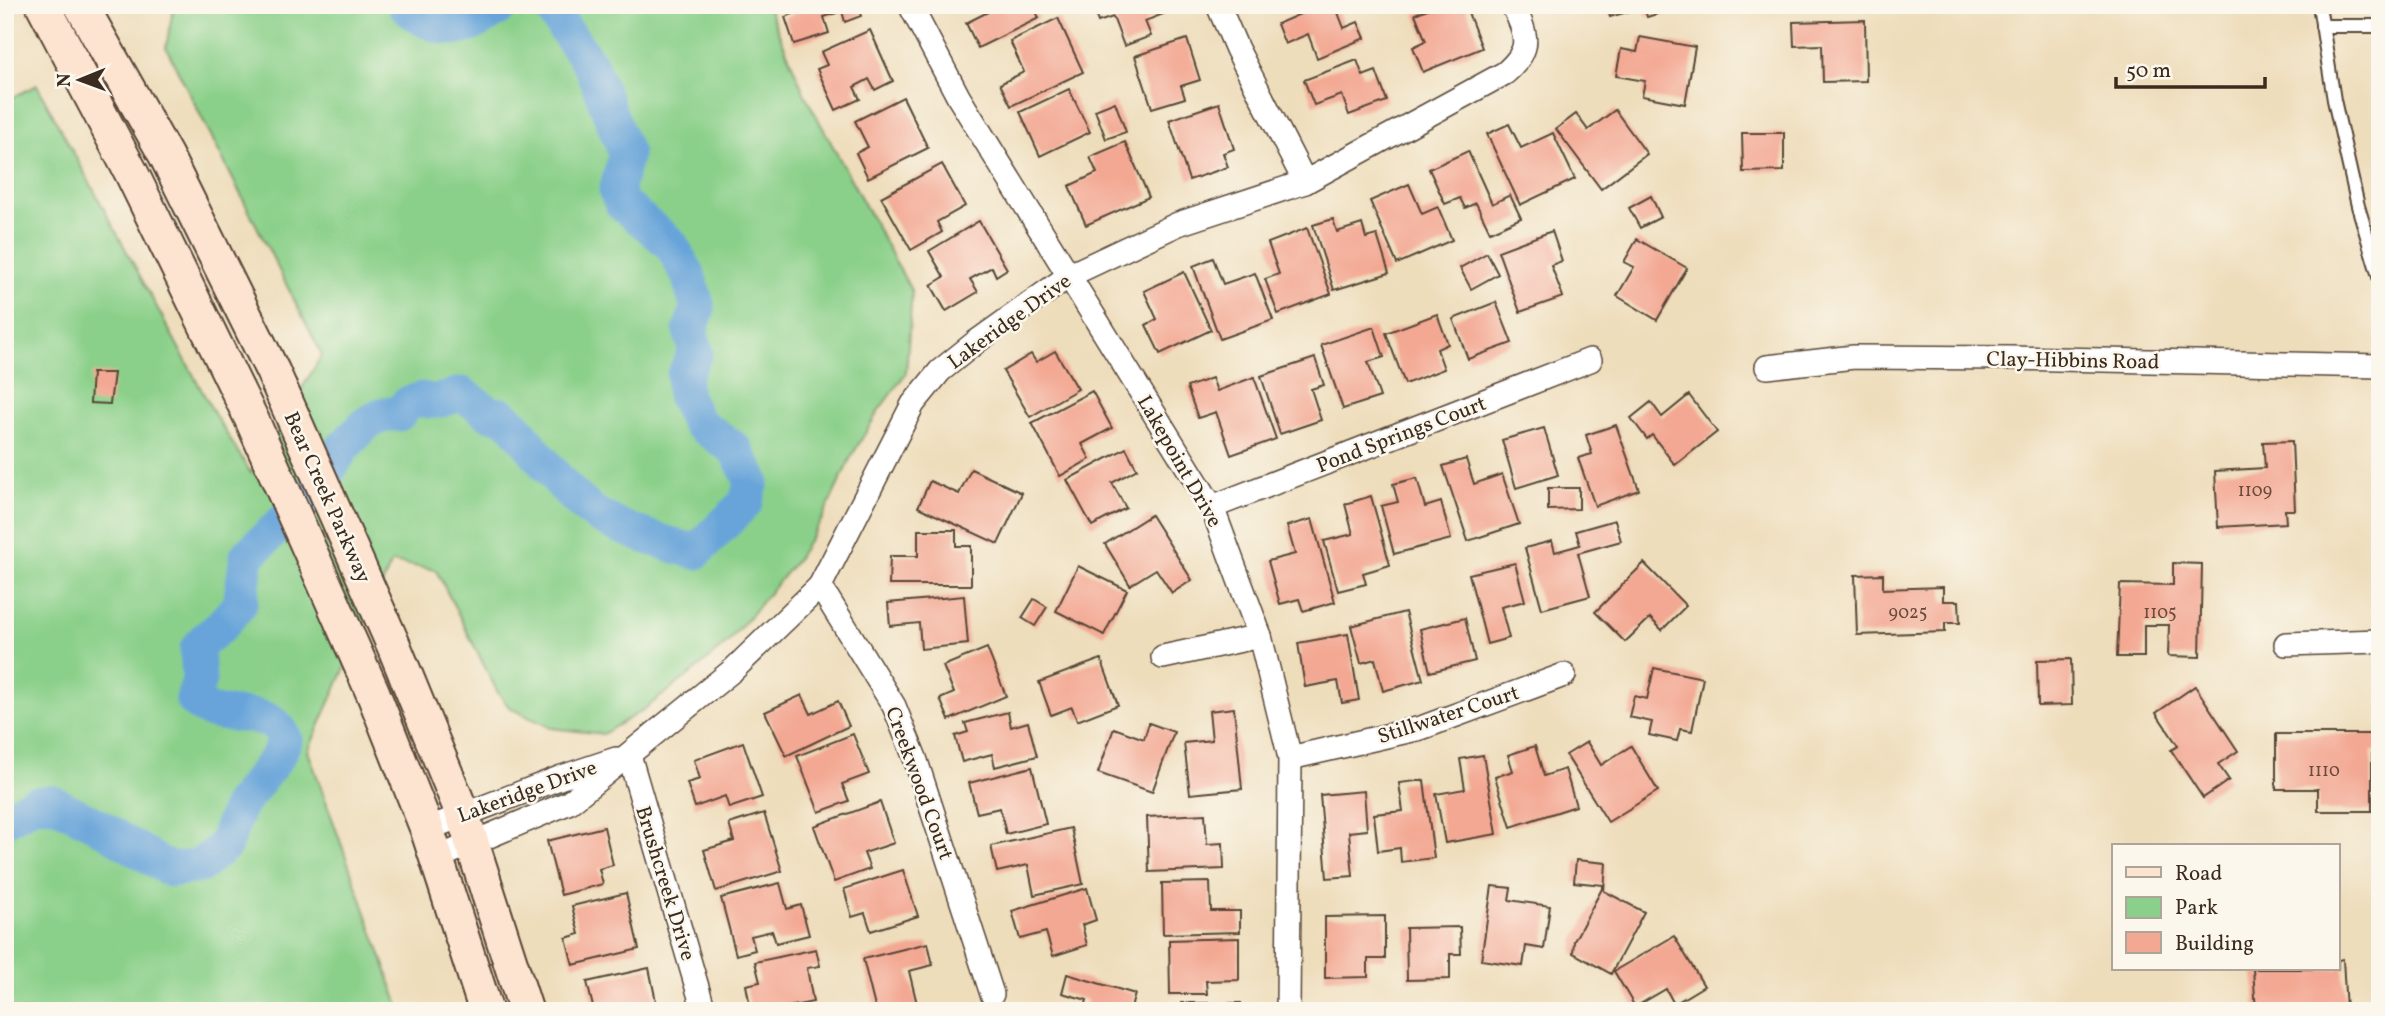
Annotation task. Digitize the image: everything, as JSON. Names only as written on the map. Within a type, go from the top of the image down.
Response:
[{"type":"main road","name":"Bear Creek Parkway","points":[[43,5],[132,174],[252,420],[373,693],[432,844],[486,1011]]},
{"type":"main road","name":"Bear Creek Parkway","points":[[81,5],[166,156],[272,372],[393,644],[468,829],[526,1011]]},
{"type":"street","name":"Lakepoint Drive","points":[[910,5],[959,98],[1212,507],[1260,636],[1290,758],[1288,1011]]},
{"type":"street","points":[[1218,5],[1237,49],[1305,182]]},
{"type":"street","name":"Lakeridge Drive","points":[[432,844],[468,829],[570,802],[733,670],[820,586],[913,404],[940,370],[976,342],[1070,275],[1178,224],[1305,182],[1505,73],[1519,61],[1525,50],[1521,22],[1513,5]]},
{"type":"street","name":"Clay-Hibbins Road","points":[[1767,367],[1854,357],[2380,366]]},
{"type":"street","name":"Pond Springs Court","points":[[1212,507],[1590,360]]},
{"type":"street","name":"Creekwood Court","points":[[820,586],[894,706],[915,758],[992,994]]},
{"type":"street","points":[[1163,657],[1260,636]]},
{"type":"street","points":[[2286,643],[2380,641]]},
{"type":"street","name":"Stillwater Court","points":[[1290,758],[1421,728],[1564,675]]},
{"type":"street","name":"Brushcreek Drive","points":[[629,755],[704,1011]]},
{"type":"lane","points":[[2319,5],[2334,100],[2352,180],[2380,279]]},
{"type":"lane","points":[[2322,26],[2380,26]]},
{"type":"green space","points":[[174,5],[767,5],[805,95],[912,292],[906,373],[879,410],[851,457],[822,519],[795,562],[728,642],[643,710],[603,734],[551,728],[510,708],[498,693],[436,570],[392,562],[308,751],[401,1011],[5,1011],[5,101],[37,85],[215,415],[251,473],[322,355],[166,47]]},
{"type":"building","points":[[796,5],[858,5],[861,16],[845,22],[842,11],[824,17],[829,33],[794,44],[785,17],[798,12]]},
{"type":"building","points":[[985,5],[1033,5],[1039,18],[978,48],[966,23],[988,12]]},
{"type":"building","points":[[1092,5],[1169,5],[1171,11],[1145,21],[1151,36],[1124,46],[1113,17],[1098,22]]},
{"type":"building","points":[[1321,5],[1335,5],[1344,28],[1358,22],[1365,38],[1317,58],[1308,34],[1285,44],[1277,24]]},
{"type":"building","points":[[1437,5],[1465,5],[1482,48],[1423,72],[1413,47],[1426,41],[1415,14]]},
{"type":"building","points":[[1607,5],[1683,6],[1647,17],[1644,7],[1610,17]]},
{"type":"building","points":[[1058,18],[1083,72],[1011,106],[1000,84],[1024,72],[1010,41]]},
{"type":"building","points":[[1865,20],[1866,81],[1823,82],[1822,45],[1794,46],[1793,22]]},
{"type":"building","points":[[870,30],[893,81],[875,90],[869,79],[854,87],[860,99],[836,110],[817,69],[827,65],[821,52]]},
{"type":"building","points":[[1640,37],[1695,47],[1685,104],[1642,96],[1645,81],[1616,76],[1621,49],[1637,52]]},
{"type":"building","points":[[1187,39],[1200,80],[1181,86],[1185,98],[1152,108],[1135,56]]},
{"type":"building","points":[[1357,60],[1363,76],[1376,71],[1387,101],[1349,115],[1342,95],[1314,105],[1304,80]]},
{"type":"building","points":[[1069,89],[1090,132],[1040,156],[1020,112]]},
{"type":"building","points":[[903,97],[928,148],[868,178],[856,153],[868,147],[855,121]]},
{"type":"building","points":[[1115,102],[1126,132],[1106,139],[1095,110]]},
{"type":"building","points":[[1219,103],[1234,149],[1223,153],[1228,167],[1189,180],[1169,120]]},
{"type":"building","points":[[1615,110],[1647,154],[1601,189],[1556,129],[1576,114],[1588,130]]},
{"type":"building","points":[[1509,124],[1521,148],[1553,133],[1575,179],[1520,205],[1487,134]]},
{"type":"building","points":[[1742,133],[1784,133],[1784,171],[1743,172]]},
{"type":"building","points":[[1125,142],[1149,197],[1086,225],[1069,186],[1097,173],[1090,157]]},
{"type":"building","points":[[1468,151],[1492,204],[1510,195],[1521,218],[1490,232],[1476,203],[1465,208],[1460,198],[1445,204],[1429,169]]},
{"type":"building","points":[[942,164],[965,206],[937,222],[942,232],[911,250],[881,197]]},
{"type":"building","points":[[1409,184],[1422,214],[1438,207],[1452,240],[1397,264],[1370,201]]},
{"type":"building","points":[[1651,196],[1661,217],[1640,228],[1629,208]]},
{"type":"building","points":[[1333,219],[1337,232],[1362,224],[1366,238],[1377,235],[1389,273],[1334,290],[1313,225]]},
{"type":"building","points":[[979,221],[1007,269],[996,276],[992,267],[970,279],[978,292],[946,311],[931,285],[944,277],[929,251]]},
{"type":"building","points":[[1307,228],[1331,294],[1278,314],[1265,279],[1279,274],[1268,243]]},
{"type":"building","points":[[1552,231],[1562,261],[1551,265],[1563,297],[1520,312],[1498,251]]},
{"type":"building","points":[[1637,239],[1687,268],[1657,320],[1617,296],[1634,267],[1624,262]]},
{"type":"building","points":[[1487,253],[1498,274],[1471,289],[1460,268]]},
{"type":"building","points":[[1213,258],[1223,284],[1255,273],[1273,320],[1220,339],[1193,266]]},
{"type":"building","points":[[1184,272],[1211,330],[1160,354],[1146,325],[1157,319],[1144,291]]},
{"type":"building","points":[[1496,302],[1512,343],[1468,359],[1453,319]]},
{"type":"building","points":[[1437,314],[1448,344],[1437,349],[1444,369],[1405,384],[1386,333]]},
{"type":"building","points":[[1374,327],[1384,357],[1368,362],[1380,397],[1343,409],[1321,345]]},
{"type":"building","points":[[1055,351],[1078,389],[1030,417],[1003,371],[1031,354],[1036,362]]},
{"type":"building","points":[[1315,358],[1324,385],[1311,389],[1321,420],[1280,434],[1261,376]]},
{"type":"building","points":[[92,373],[114,373],[110,404],[90,403]]},
{"type":"building","points":[[1254,377],[1276,439],[1231,455],[1216,412],[1198,418],[1187,387],[1212,378],[1217,391]]},
{"type":"building","points":[[1092,391],[1112,428],[1082,444],[1090,459],[1060,476],[1032,423]]},
{"type":"building","points":[[1689,395],[1717,432],[1675,465],[1652,435],[1647,439],[1631,418],[1651,402],[1662,417]]},
{"type":"building","points":[[1616,425],[1639,490],[1595,506],[1578,458],[1592,454],[1586,435]]},
{"type":"building","points":[[1544,428],[1558,475],[1516,488],[1502,440]]},
{"type":"building","points":[[2292,441],[2295,510],[2285,510],[2286,523],[2218,527],[2215,471],[2265,468],[2263,442]]},
{"type":"building","points":[[1126,448],[1137,469],[1112,483],[1126,508],[1092,526],[1067,480]]},
{"type":"building","points":[[1466,459],[1474,484],[1502,474],[1519,524],[1468,541],[1443,466]]},
{"type":"building","points":[[971,469],[1022,493],[998,544],[918,507],[930,481],[959,494]]},
{"type":"building","points":[[1417,478],[1425,507],[1441,502],[1451,539],[1394,554],[1381,506],[1398,502],[1393,484]]},
{"type":"building","points":[[1548,488],[1579,488],[1579,509],[1548,510]]},
{"type":"building","points":[[1371,496],[1390,565],[1363,573],[1366,584],[1338,591],[1324,541],[1353,534],[1345,504]]},
{"type":"building","points":[[1151,515],[1192,580],[1172,593],[1156,569],[1130,585],[1105,544]]},
{"type":"building","points":[[1312,519],[1335,602],[1303,611],[1299,599],[1280,604],[1268,561],[1295,554],[1287,526]]},
{"type":"building","points":[[1615,520],[1621,541],[1578,553],[1590,596],[1542,609],[1525,548],[1552,541],[1555,552],[1580,545],[1576,531]]},
{"type":"building","points":[[918,530],[956,530],[956,546],[971,546],[971,585],[889,585],[890,556],[918,556]]},
{"type":"building","points":[[1515,563],[1525,601],[1501,607],[1509,638],[1487,644],[1469,574]]},
{"type":"building","points":[[1644,563],[1686,606],[1662,630],[1650,618],[1625,642],[1595,612]]},
{"type":"building","points":[[2173,563],[2202,564],[2200,657],[2168,656],[2169,625],[2144,625],[2144,657],[2117,657],[2120,584],[2173,585]]},
{"type":"building","points":[[1078,566],[1127,590],[1104,635],[1056,611]]},
{"type":"building","points":[[1883,574],[1883,589],[1943,587],[1943,601],[1959,601],[1960,623],[1945,623],[1945,632],[1857,635],[1855,575]]},
{"type":"building","points":[[964,596],[968,644],[921,649],[919,623],[890,626],[888,603]]},
{"type":"building","points":[[1034,599],[1047,607],[1035,626],[1022,618]]},
{"type":"building","points":[[1405,612],[1423,680],[1383,691],[1375,659],[1361,663],[1351,626]]},
{"type":"building","points":[[1465,618],[1475,661],[1430,672],[1420,629]]},
{"type":"building","points":[[1348,634],[1359,700],[1342,703],[1338,681],[1305,687],[1298,643]]},
{"type":"building","points":[[987,648],[1006,696],[949,720],[940,699],[954,693],[943,666]]},
{"type":"building","points":[[1101,659],[1118,705],[1077,721],[1072,707],[1051,715],[1039,682]]},
{"type":"building","points":[[2071,659],[2072,705],[2038,706],[2037,660]]},
{"type":"building","points":[[1654,668],[1703,678],[1692,731],[1680,729],[1677,741],[1649,735],[1652,722],[1629,717],[1634,696],[1647,699]]},
{"type":"building","points":[[2195,686],[2238,751],[2218,764],[2229,780],[2203,798],[2171,750],[2178,746],[2156,713]]},
{"type":"building","points":[[802,695],[811,714],[838,701],[849,726],[786,756],[765,712]]},
{"type":"building","points":[[1234,708],[1242,789],[1190,794],[1184,743],[1212,740],[1209,711]]},
{"type":"building","points":[[1008,712],[1011,727],[1028,722],[1037,756],[995,767],[992,754],[962,762],[955,736],[968,732],[965,723]]},
{"type":"building","points":[[1149,723],[1174,732],[1152,792],[1098,773],[1114,728],[1144,739]]},
{"type":"building","points":[[853,734],[869,774],[842,784],[849,801],[819,812],[797,756]]},
{"type":"building","points":[[2276,734],[2380,734],[2380,751],[2372,751],[2372,811],[2318,811],[2318,789],[2276,789]]},
{"type":"building","points":[[743,742],[762,797],[729,808],[725,796],[695,807],[687,783],[700,779],[694,760]]},
{"type":"building","points":[[1587,742],[1601,765],[1631,746],[1658,791],[1608,822],[1566,755]]},
{"type":"building","points":[[1535,746],[1544,776],[1565,769],[1576,806],[1511,827],[1495,777],[1513,771],[1508,755]]},
{"type":"building","points":[[1483,755],[1497,834],[1445,843],[1436,794],[1465,789],[1460,759]]},
{"type":"building","points":[[1032,767],[1046,824],[1006,834],[1000,808],[977,813],[969,783]]},
{"type":"building","points":[[1424,780],[1434,858],[1401,862],[1400,848],[1378,851],[1374,814],[1403,811],[1399,783]]},
{"type":"building","points":[[1364,791],[1367,830],[1349,832],[1353,876],[1327,878],[1320,795]]},
{"type":"building","points":[[880,802],[894,843],[864,853],[870,869],[834,882],[814,826]]},
{"type":"building","points":[[764,813],[782,871],[716,891],[704,850],[734,841],[729,824]]},
{"type":"building","points":[[1205,814],[1207,844],[1223,843],[1224,869],[1149,872],[1147,817]]},
{"type":"building","points":[[604,827],[613,865],[599,869],[603,884],[561,895],[547,841]]},
{"type":"building","points":[[1071,828],[1083,884],[1034,895],[1028,865],[997,872],[991,846]]},
{"type":"building","points":[[1576,860],[1606,863],[1604,891],[1644,912],[1611,974],[1573,953],[1574,941],[1604,885],[1574,882]]},
{"type":"building","points":[[903,870],[918,916],[871,931],[865,913],[852,917],[844,889]]},
{"type":"building","points":[[1210,882],[1211,911],[1240,911],[1240,932],[1163,934],[1162,883]]},
{"type":"building","points":[[780,883],[787,909],[801,905],[809,935],[776,943],[772,931],[751,936],[755,950],[736,955],[721,898]]},
{"type":"building","points":[[1492,886],[1511,888],[1509,900],[1550,906],[1544,949],[1526,946],[1523,966],[1481,960]]},
{"type":"building","points":[[1087,888],[1096,920],[1082,925],[1087,945],[1053,956],[1046,932],[1020,939],[1012,911]]},
{"type":"building","points":[[626,893],[639,949],[573,965],[566,938],[579,934],[572,906]]},
{"type":"building","points":[[1385,916],[1385,959],[1368,959],[1368,977],[1325,978],[1325,917]]},
{"type":"building","points":[[1460,927],[1461,954],[1450,954],[1450,979],[1407,980],[1406,928]]},
{"type":"building","points":[[1674,936],[1704,986],[1674,1004],[1666,989],[1635,1007],[1614,971]]},
{"type":"building","points":[[1239,938],[1239,980],[1206,981],[1207,994],[1170,994],[1169,940]]},
{"type":"building","points":[[928,943],[933,965],[909,971],[918,1008],[876,1011],[863,959]]},
{"type":"building","points":[[816,949],[820,966],[807,968],[813,1002],[768,1011],[751,1011],[746,985],[760,982],[755,962]]},
{"type":"building","points":[[2343,959],[2346,1010],[2256,1011],[2253,970],[2340,970],[2340,960]]},
{"type":"building","points":[[649,968],[658,1011],[594,1011],[587,982]]},
{"type":"building","points":[[1067,974],[1135,994],[1130,1011],[1084,1011],[1087,1000],[1062,993]]},
{"type":"building","points":[[1181,1003],[1241,1003],[1241,1011],[1181,1011]]},
{"type":"waterway","points":[[405,5],[431,23],[455,28],[484,18],[503,5]]},
{"type":"waterway","points":[[5,820],[33,804],[52,802],[95,824],[171,870],[200,866],[225,845],[239,807],[277,757],[285,740],[278,727],[268,720],[256,716],[216,712],[203,708],[193,699],[199,680],[197,649],[240,604],[247,556],[314,492],[344,446],[367,423],[385,414],[399,414],[408,403],[422,399],[438,401],[462,394],[491,414],[502,415],[514,425],[564,487],[587,508],[634,532],[696,552],[746,502],[752,481],[735,449],[698,423],[684,395],[684,375],[696,351],[690,330],[698,308],[688,275],[671,244],[622,204],[616,191],[626,154],[591,66],[548,5]]}]
